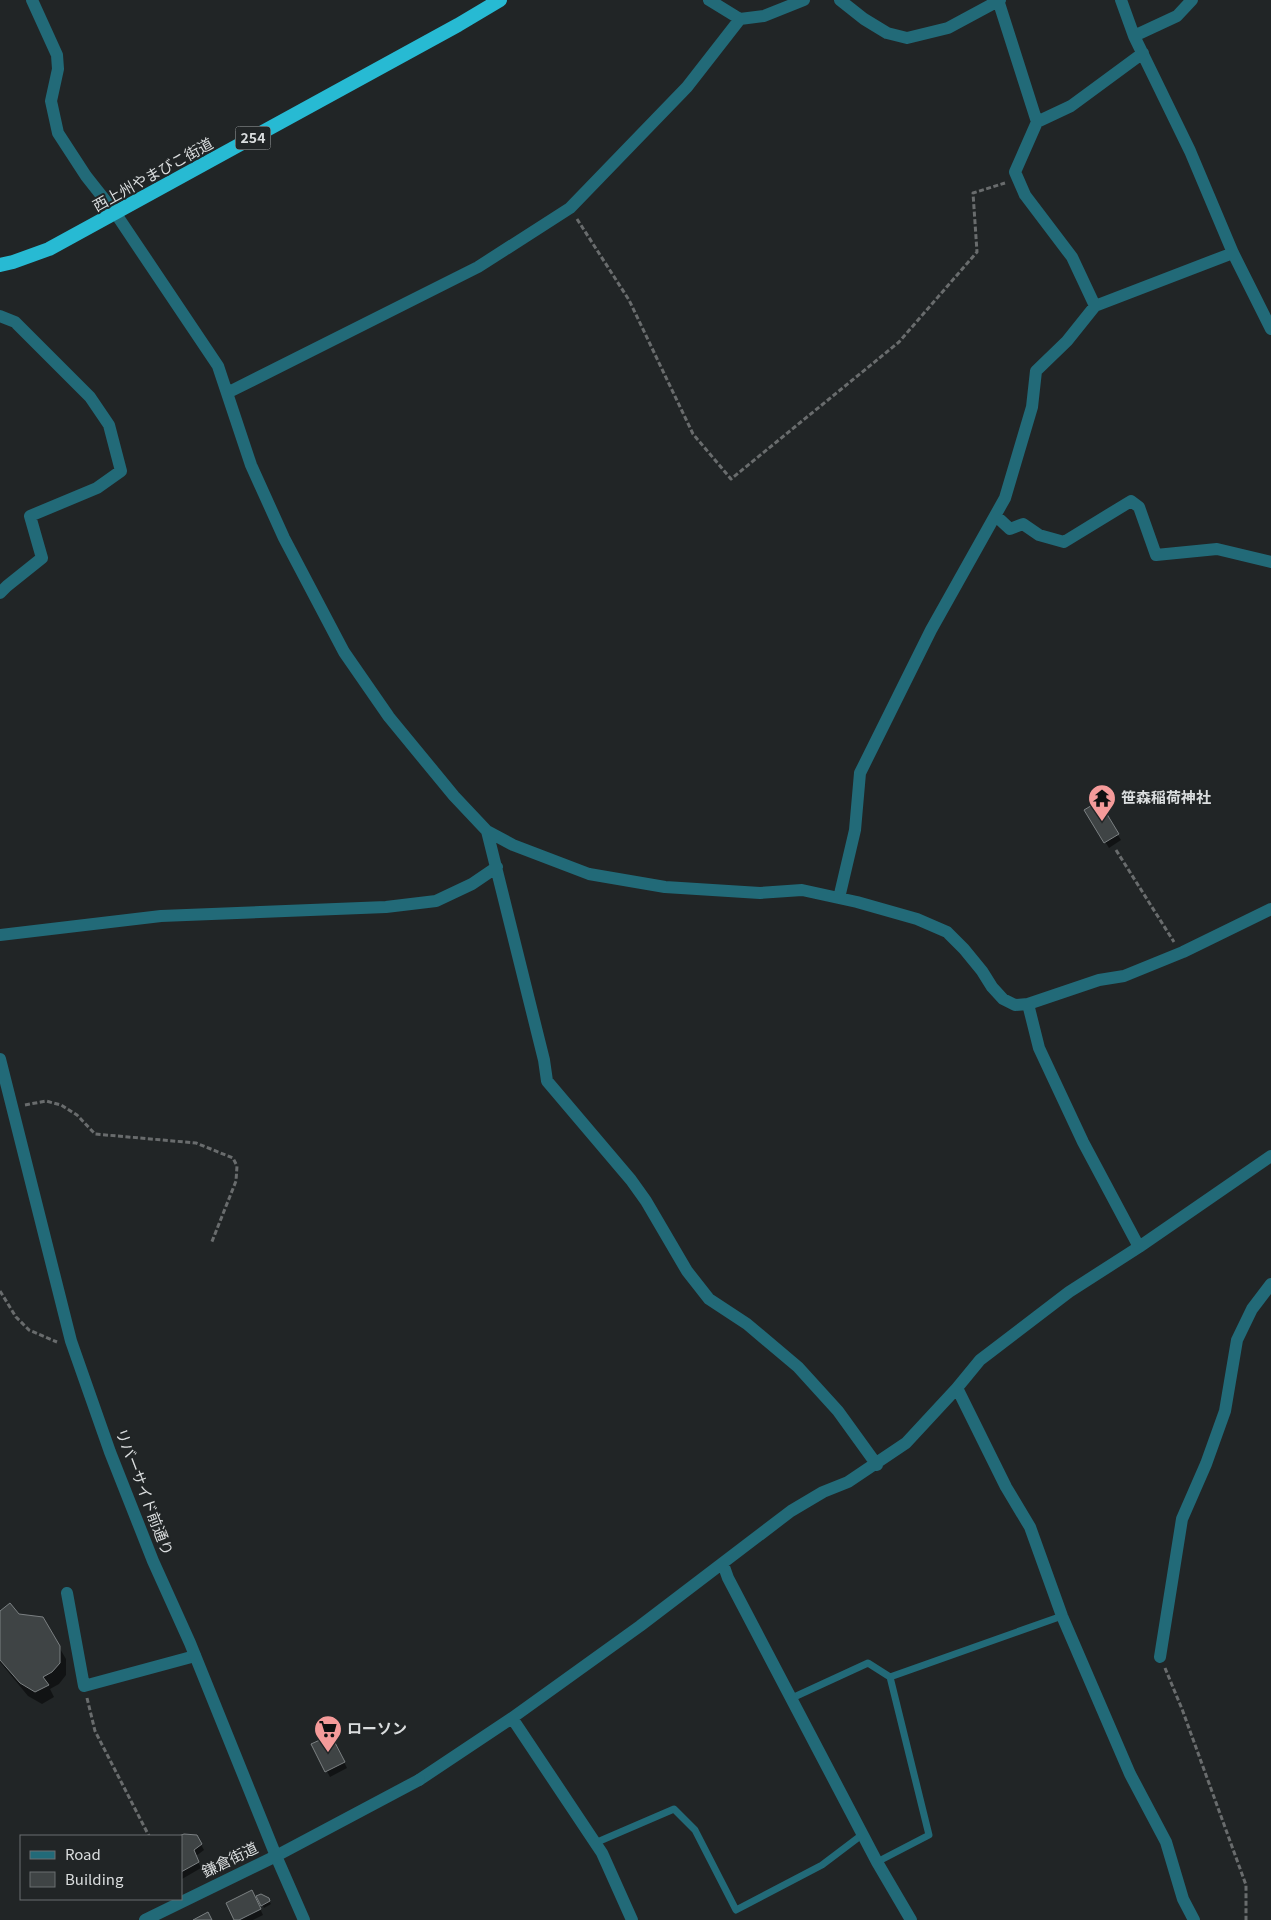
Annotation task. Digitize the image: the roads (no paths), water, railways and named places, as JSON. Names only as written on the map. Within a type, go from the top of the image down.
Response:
[{"type":"highway","name":"西上州やまびこ街道","points":[[0,265],[49,249],[116,214],[500,0]]},
{"type":"street","points":[[32,0],[57,55],[58,69],[51,101],[58,133],[86,176],[116,214],[218,366],[251,465],[284,538],[344,652],[389,717],[454,796],[487,831],[513,845],[589,874],[665,887],[760,893],[802,890],[918,919],[947,932],[982,970],[992,987],[1003,999],[1015,1005],[1028,1004],[1099,980],[1124,976],[1181,953],[1271,910]]},
{"type":"street","points":[[710,0],[740,20]]},
{"type":"street","points":[[228,393],[478,267],[570,208],[687,87],[740,20],[764,16],[804,0]]},
{"type":"street","points":[[840,0],[864,19],[887,33],[907,38],[948,28],[999,0],[1037,122]]},
{"type":"street","points":[[1121,0],[1134,36],[1190,151],[1232,253],[1271,329]]},
{"type":"street","points":[[1134,36],[1176,16],[1192,0]]},
{"type":"street","points":[[1096,306],[1072,257],[1025,194],[1015,172],[1037,122],[1071,106],[1143,53]]},
{"type":"street","points":[[838,898],[855,830],[860,773],[930,630],[1006,498],[1032,407],[1036,370],[1067,341],[1096,306],[1232,253]]},
{"type":"street","points":[[0,316],[15,322],[90,397],[109,425],[121,471],[97,488],[30,516],[42,558],[0,593]]},
{"type":"street","points":[[996,516],[1010,529],[1023,524],[1039,535],[1064,542],[1131,501],[1139,507],[1156,556],[1217,549],[1271,562]]},
{"type":"street","points":[[487,831],[544,1060],[547,1081],[631,1180],[646,1201],[687,1271],[709,1299],[747,1324],[798,1367],[838,1411],[877,1465]]},
{"type":"street","points":[[0,935],[161,916],[386,907],[436,901],[472,884],[497,867]]},
{"type":"street","points":[[1028,1004],[1039,1048],[1083,1142],[1139,1247]]},
{"type":"street","name":"リバーサイド前通り","points":[[0,1059],[71,1341],[130,1504],[304,1920]]},
{"type":"street","name":"鎌倉街道","points":[[150,1919],[276,1856],[418,1780],[512,1718],[640,1626],[791,1511],[877,1465],[906,1443],[980,1360],[1069,1292],[1139,1247],[1271,1156]]},
{"type":"street","points":[[1160,1657],[1182,1519],[1206,1464],[1225,1411],[1237,1340],[1252,1309],[1271,1284]]},
{"type":"street","points":[[957,1388],[1006,1487],[1030,1527],[1062,1616],[1130,1774],[1166,1842],[1183,1899],[1194,1920]]},
{"type":"street","points":[[723,1564],[728,1578],[863,1834],[911,1920]]},
{"type":"street","points":[[67,1593],[84,1686],[195,1656]]},
{"type":"street","points":[[512,1718],[602,1853],[632,1920]]},
{"type":"lane","points":[[890,1677],[1062,1616]]},
{"type":"lane","points":[[792,1698],[868,1663],[890,1677],[929,1834],[878,1862]]},
{"type":"lane","points":[[595,1842],[674,1809],[694,1830],[736,1910],[822,1865],[863,1834]]},
{"type":"place","name":"笹森稲荷神社","points":[[1102,822]]},
{"type":"place","name":"ローソン","points":[[328,1753]]}]
